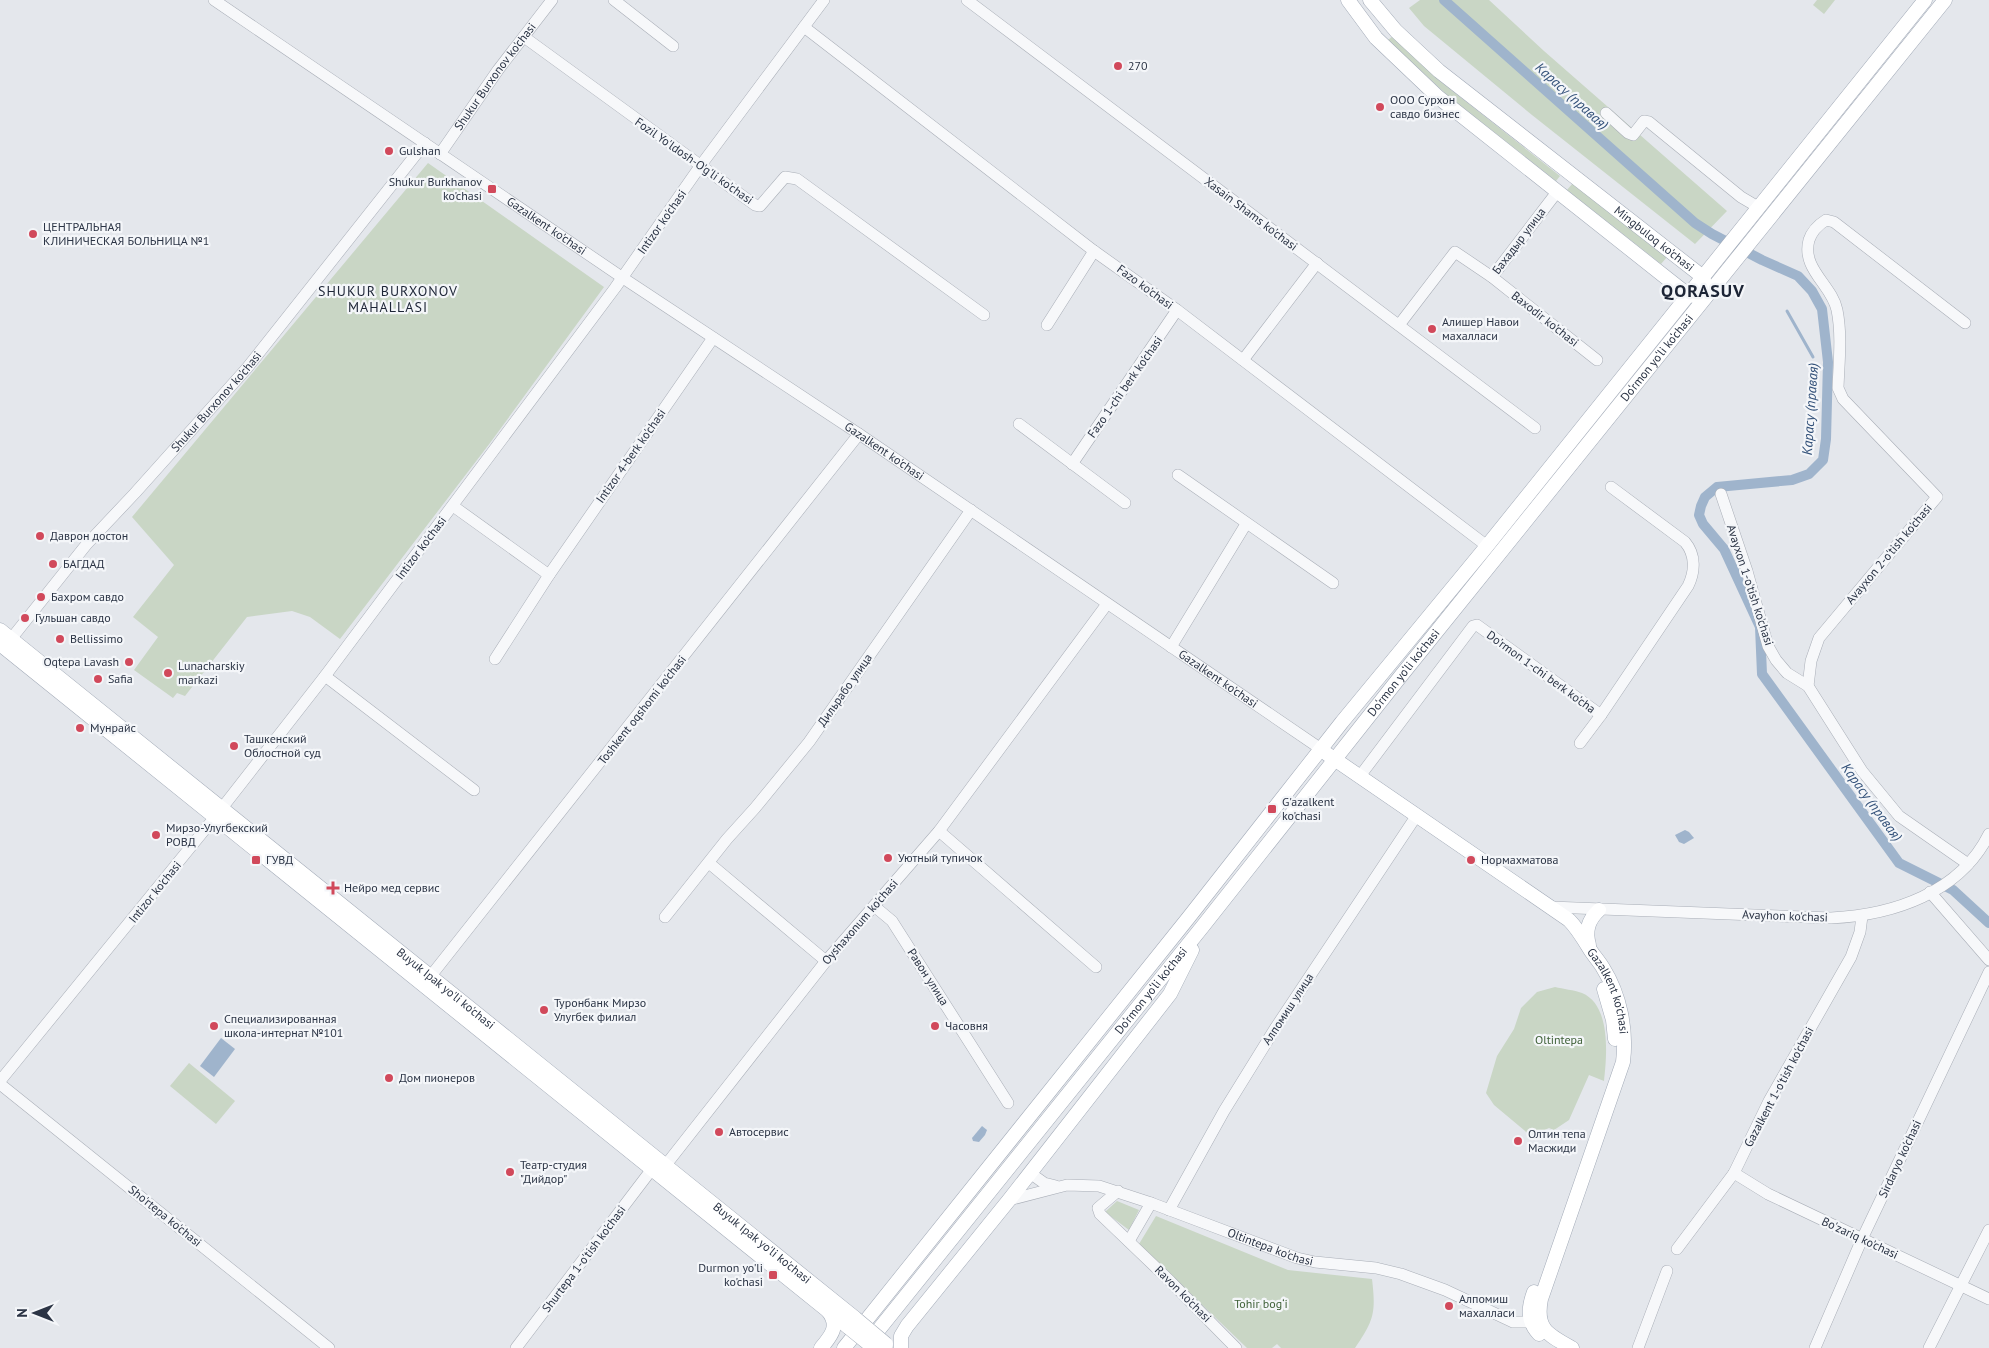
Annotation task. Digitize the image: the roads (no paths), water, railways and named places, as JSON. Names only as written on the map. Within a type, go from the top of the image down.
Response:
[{"type":"main road","name":"Mingbuloq ko'chasi","points":[[1348,0],[1371,32],[1395,58],[1438,97],[1688,295]]},
{"type":"main road","name":"Mingbuloq ko'chasi","points":[[1370,0],[1406,42],[1438,71],[1703,276],[1708,296]]},
{"type":"main road","name":"Do‘rmon yo‘li ko‘chasi","points":[[844,1348],[1321,749],[1487,546],[1925,0]]},
{"type":"main road","name":"Do‘rmon yo‘li ko‘chasi","points":[[865,1348],[1945,0]]},
{"type":"main road","points":[[1371,32],[1385,18]]},
{"type":"main road","points":[[1557,192],[1571,174]]},
{"type":"main road","points":[[1688,295],[1708,296]]},
{"type":"main road","name":"Buyuk Ipak yo'li ko'chasi","points":[[3,643],[218,813],[851,1323],[884,1347]]},
{"type":"main road","name":"Gazalkent ko'chasi","points":[[1321,749],[1551,907],[1574,925],[1590,950],[1611,1012],[1615,1052],[1609,1081],[1588,1152],[1532,1298],[1529,1310],[1535,1322]]},
{"type":"main road","points":[[1590,950],[1587,928],[1591,918],[1599,910]]},
{"type":"main road","points":[[901,1348],[900,1340],[905,1328],[1009,1200],[1170,994],[1203,926]]},
{"type":"main road","name":"Buyuk Ipak yo'li ko'chasi","points":[[658,1167],[828,1311],[851,1323]]},
{"type":"main road","points":[[821,1348],[832,1334],[834,1326],[834,1319],[828,1311]]},
{"type":"main road","points":[[1535,1322],[1543,1337],[1566,1347]]},
{"type":"street","name":"Gazalkent ko'chasi","points":[[214,0],[623,278],[859,434],[1321,749]]},
{"type":"street","name":"Shukur Burxonov ko'chasi","points":[[440,154],[498,70],[552,0]]},
{"type":"street","points":[[614,0],[673,46]]},
{"type":"street","name":"Intizor ko'chasi","points":[[0,1083],[218,813],[325,676],[623,278],[701,165],[824,0]]},
{"type":"street","name":"Xasain Shams ko'chasi","points":[[967,0],[1535,428]]},
{"type":"street","name":"Fazo ko'chasi","points":[[804,27],[1094,251],[1178,310],[1487,546]]},
{"type":"street","name":"Fozil Yo'ldosh-O'g'li ko'chasi","points":[[524,37],[601,95],[755,205],[760,206],[785,177],[797,179],[984,314]]},
{"type":"street","points":[[1606,113],[1632,135],[1644,121],[1649,122],[1741,197],[1758,207]]},
{"type":"street","name":"Shukur Burxonov ko'chasi","points":[[3,643],[86,545],[247,368],[425,143]]},
{"type":"street","name":"Бахадыр улица","points":[[1399,326],[1455,252],[1492,278],[1557,192]]},
{"type":"street","name":"Avayxon 2-o'tish ko'chasi","points":[[1808,686],[1811,661],[1819,638],[1937,497],[1840,394],[1838,388],[1839,325],[1837,307],[1808,259],[1807,249],[1810,237],[1820,224],[1826,220],[1834,222],[1965,324]]},
{"type":"street","points":[[1046,325],[1094,251]]},
{"type":"street","points":[[1244,360],[1317,263]]},
{"type":"street","name":"Baxodir ko'chasi","points":[[1492,278],[1597,360]]},
{"type":"street","name":"Fazo 1-chi berk ko'chasi","points":[[1072,464],[1178,310]]},
{"type":"street","name":"Intizor 4-berk ko'chasi","points":[[495,659],[549,575],[713,338]]},
{"type":"street","points":[[1019,424],[1125,503]]},
{"type":"street","name":"Toshkent oqshomi ko'chasi","points":[[427,981],[859,434]]},
{"type":"street","points":[[1178,475],[1333,584]]},
{"type":"street","name":"Do'rmon 1-chi berk ko'cha","points":[[1360,776],[1473,626],[1477,625],[1601,715],[1688,586],[1694,567],[1693,556],[1688,546],[1611,487]]},
{"type":"street","name":"Avayxon 1-o'tish ko'chasi","points":[[1721,494],[1747,571],[1768,646],[1776,660],[1787,673],[1808,686],[1862,771],[1890,807],[1899,816],[1968,864]]},
{"type":"street","points":[[453,506],[549,575]]},
{"type":"street","name":"Дильрабо улица","points":[[665,917],[727,839],[809,742],[971,510]]},
{"type":"street","points":[[1171,646],[1246,524]]},
{"type":"street","name":"Oyshaxonum ko'chasi","points":[[658,1167],[826,961],[939,831],[1107,604]]},
{"type":"street","points":[[325,676],[474,790]]},
{"type":"street","points":[[1580,743],[1601,715]]},
{"type":"street","name":"Алпомиш улица","points":[[1170,1210],[1224,1111],[1270,1035],[1417,815]]},
{"type":"street","points":[[939,831],[1096,967]]},
{"type":"street","name":"Avayhon ko'chasi","points":[[1551,907],[1831,918],[1862,916],[1898,908],[1930,892],[1968,864],[1979,852],[1989,834]]},
{"type":"street","points":[[709,863],[826,961]]},
{"type":"street","points":[[1930,892],[1989,960]]},
{"type":"street","name":"Равон улица","points":[[874,906],[892,921],[1008,1102]]},
{"type":"street","name":"Gazalkent 1-o'tish ko'chasi","points":[[1677,1249],[1734,1173],[1769,1100],[1851,957],[1860,932],[1862,916]]},
{"type":"street","name":"Sirdaryo ko'chasi","points":[[1815,1348],[1862,1240],[1989,972]]},
{"type":"street","name":"Sho'rtepa ko'chasi","points":[[0,1083],[329,1348]]},
{"type":"street","name":"Shurtepa 1-o'tish ko'chasi","points":[[516,1348],[658,1167]]},
{"type":"street","points":[[1030,1173],[1047,1184],[1060,1186]]},
{"type":"street","name":"Bo'zariq ko'chasi","points":[[1734,1173],[1768,1194],[1989,1299]]},
{"type":"street","name":"Oltintepa ko'chasi","points":[[1009,1200],[1074,1184],[1090,1185],[1118,1191],[1297,1258],[1315,1262],[1376,1268],[1400,1274],[1445,1290],[1512,1322],[1535,1322]]},
{"type":"street","name":"Ravon ko'chasi","points":[[1118,1191],[1098,1208],[1098,1211],[1236,1348]]},
{"type":"street","points":[[1129,1242],[1151,1203]]},
{"type":"street","points":[[1929,1348],[1989,1230]]},
{"type":"street","points":[[1638,1348],[1667,1271]]},
{"type":"water","points":[[1685,830],[1694,838],[1684,844],[1679,842],[1675,835]]},
{"type":"water","points":[[221,1038],[235,1049],[214,1077],[200,1066]]},
{"type":"water","points":[[982,1126],[987,1130],[985,1135],[979,1142],[973,1141],[972,1138]]},
{"type":"waterway","name":"Карасу (правая)","points":[[1444,0],[1695,223],[1762,260],[1798,276],[1812,291],[1822,309],[1828,362],[1826,439],[1823,460],[1809,474],[1792,480],[1717,487],[1705,497],[1699,515],[1703,524],[1724,549],[1760,627],[1762,674],[1899,863],[1953,890],[1989,923]]},
{"type":"waterway","points":[[1787,311],[1813,357]]},
{"type":"place","name":"270","points":[[1118,66]]},
{"type":"place","name":"ООО Сурхон савдо бизнес","points":[[1380,107]]},
{"type":"place","name":"Gulshan","points":[[389,151]]},
{"type":"place","name":"Shukur Burkhanov ko'chasi","points":[[492,189]]},
{"type":"place","name":"ЦЕНТРАЛЬНАЯ КЛИНИЧЕСКАЯ БОЛЬНИЦА №1","points":[[33,234]]},
{"type":"place","name":"Алишер Навои махалласи","points":[[1432,329]]},
{"type":"place","name":"Даврон достон","points":[[40,536]]},
{"type":"place","name":"БАГДАД","points":[[53,564]]},
{"type":"place","name":"Бахром савдо","points":[[41,597]]},
{"type":"place","name":"Гульшан савдо","points":[[25,618]]},
{"type":"place","name":"Bellissimo","points":[[60,639]]},
{"type":"place","name":"Oqtepa Lavash","points":[[129,662]]},
{"type":"place","name":"Lunacharskiy markazi","points":[[168,673]]},
{"type":"place","name":"Safia","points":[[98,679]]},
{"type":"place","name":"Мунрайс","points":[[80,728]]},
{"type":"place","name":"Ташкенский Облостной суд","points":[[234,746]]},
{"type":"place","name":"G'azalkent ko'chasi","points":[[1272,809]]},
{"type":"place","name":"Мирзо-Улугбекский РОВД","points":[[156,835]]},
{"type":"place","name":"Уютный тупичок","points":[[888,858]]},
{"type":"place","name":"ГУВД","points":[[256,860]]},
{"type":"place","name":"Нормахматова","points":[[1471,860]]},
{"type":"place","name":"Нейро мед сервис","points":[[333,888]]},
{"type":"place","name":"Туронбанк Мирзо Улугбек филиал","points":[[544,1010]]},
{"type":"place","name":"Специализированная школа-интернат №101","points":[[214,1026]]},
{"type":"place","name":"Часовня","points":[[935,1026]]},
{"type":"place","name":"Дом пионеров","points":[[389,1078]]},
{"type":"place","name":"Автосервис","points":[[719,1132]]},
{"type":"place","name":"Олтин тепа Масжиди","points":[[1518,1141]]},
{"type":"place","name":"Театр-студия \"Дийдор\"","points":[[510,1172]]},
{"type":"place","name":"Durmon yo'li ko'chasi","points":[[773,1275]]},
{"type":"place","name":"Алпомиш махалласи","points":[[1449,1306]]},
{"type":"district","name":"QORASUV","points":[[1703,291]]},
{"type":"district","name":"SHUKUR BURXONOV MAHALLASI","points":[[388,300]]},
{"type":"park label","name":"Oltintepa","points":[[1559,1040]]},
{"type":"park label","name":"Tohir bog‘i","points":[[1261,1304]]}]
